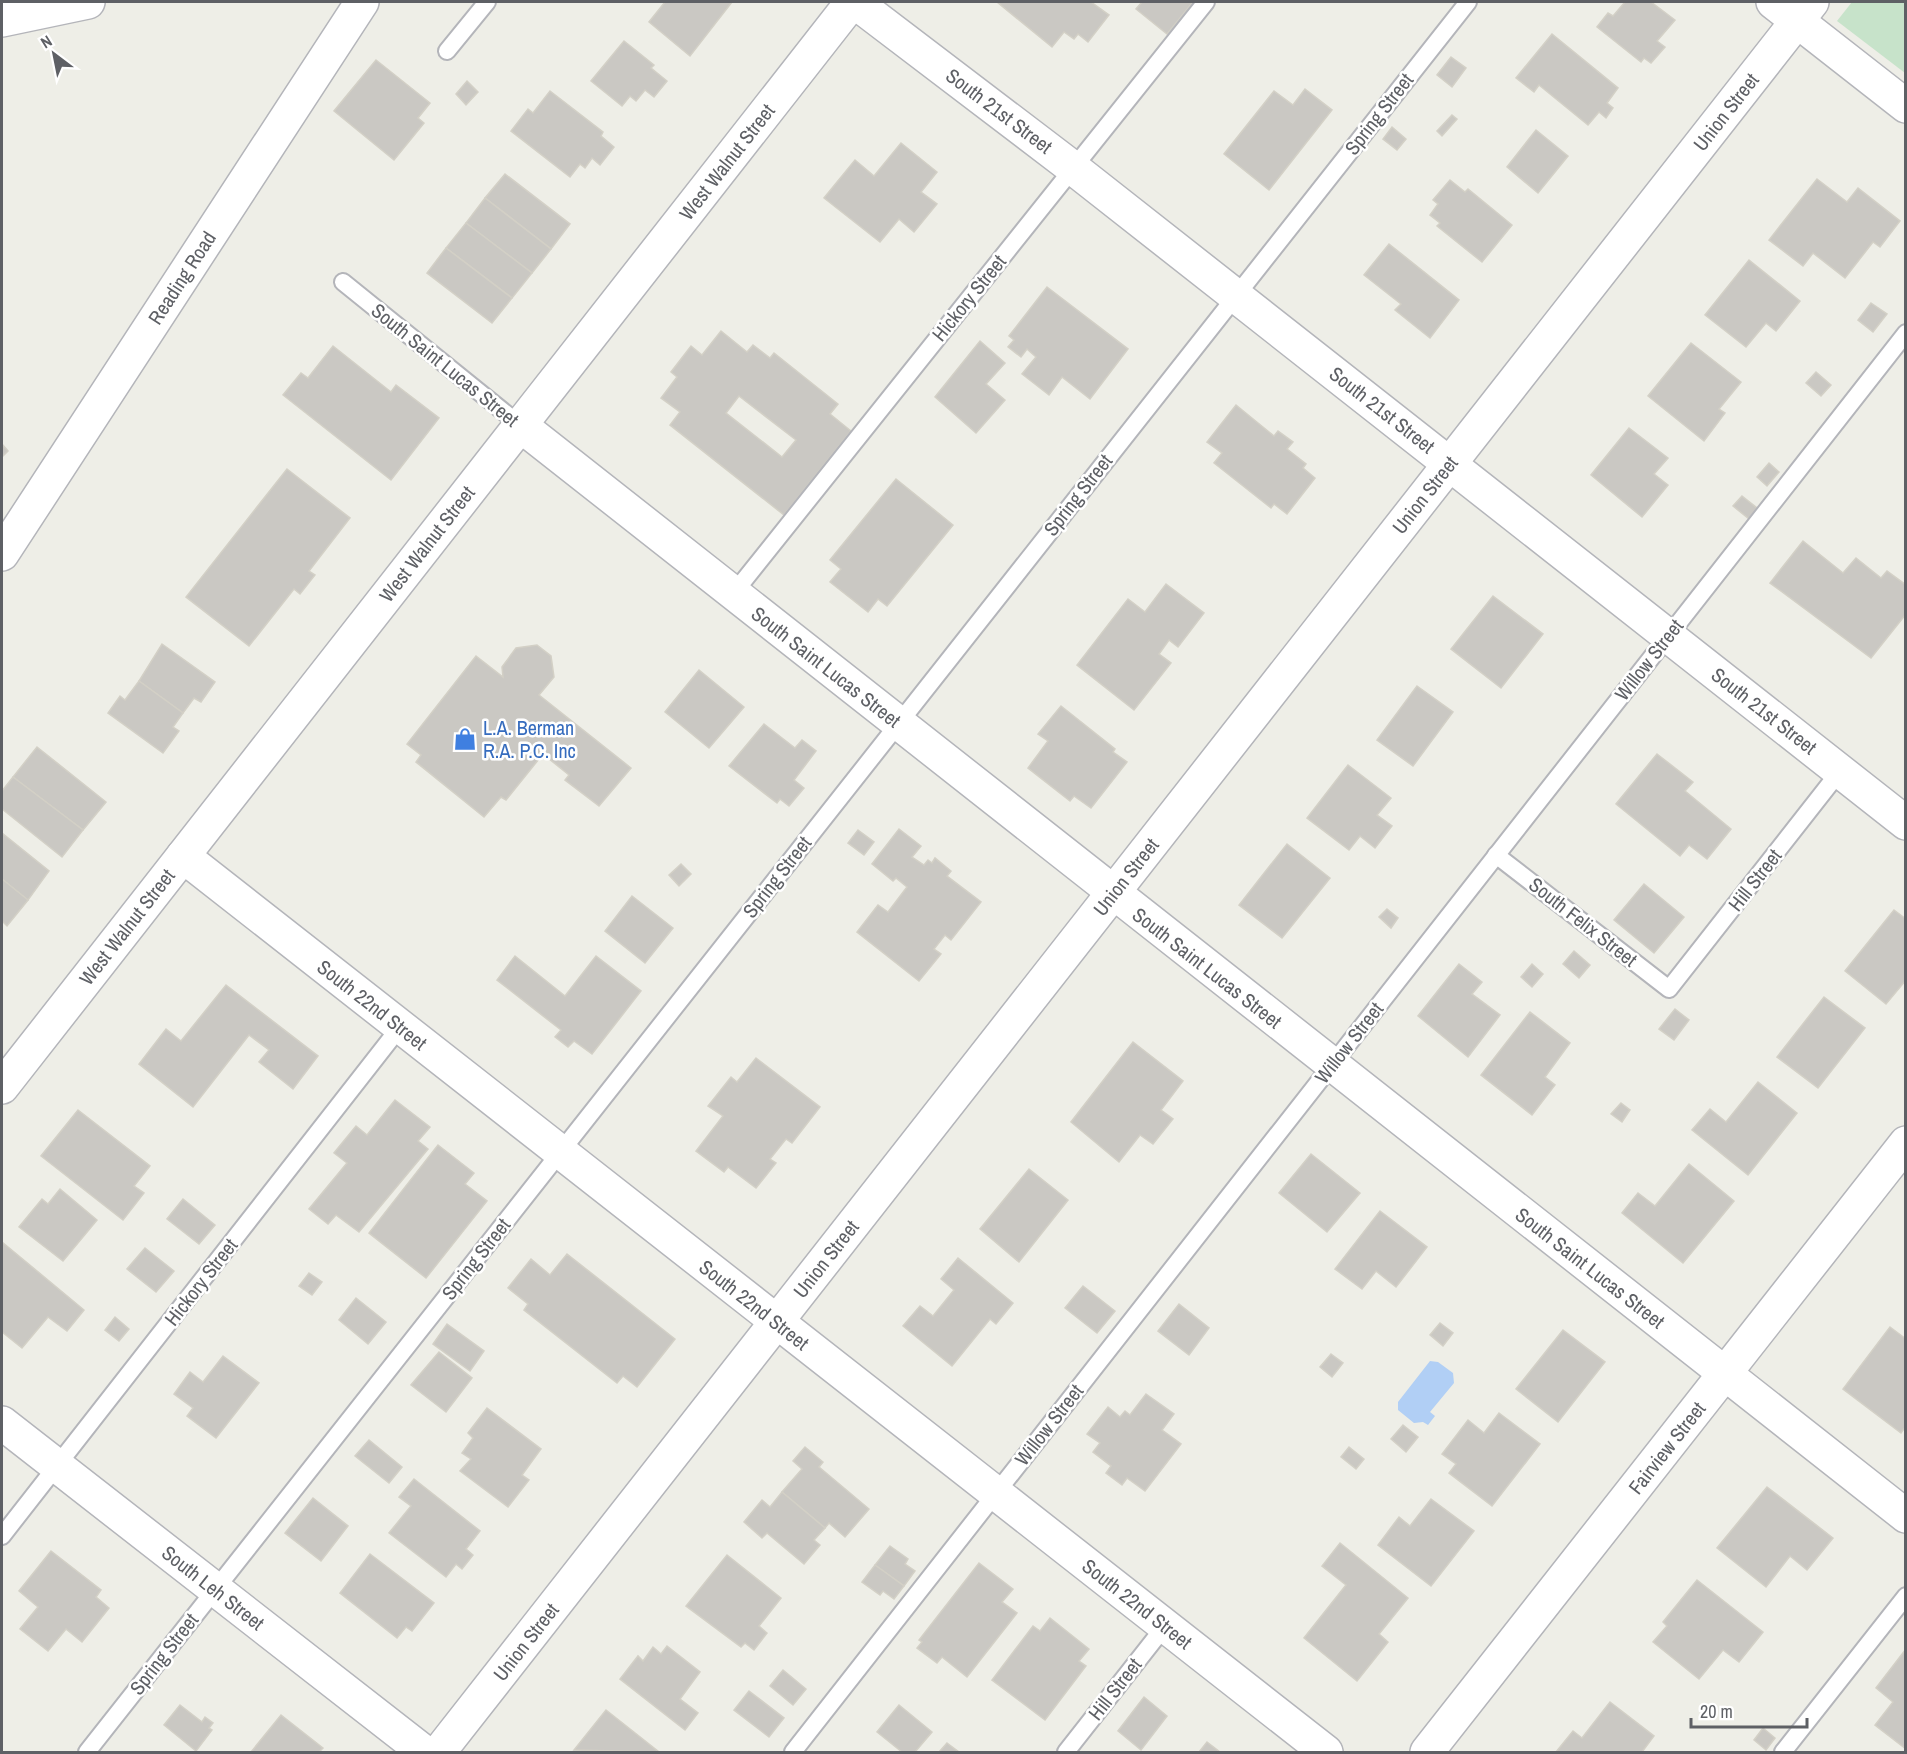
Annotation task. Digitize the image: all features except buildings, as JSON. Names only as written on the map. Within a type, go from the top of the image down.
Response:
[{"type":"street","points":[[2,20],[88,2]]},
{"type":"street","name":"Reading Road","points":[[2,554],[362,2]]},
{"type":"street","name":"South 21st Street","points":[[854,2],[1073,168],[1905,823]]},
{"type":"street","name":"West Walnut Street","points":[[2,1087],[854,2]]},
{"type":"street","points":[[1794,8],[1905,106]]},
{"type":"street","name":"Union Street","points":[[439,1752],[1450,463],[1794,8]]},
{"type":"street","name":"South Saint Lucas Street","points":[[520,425],[1905,1516]]},
{"type":"street","name":"South 22nd Street","points":[[183,856],[1326,1752]]},
{"type":"street","name":"Fairview Street","points":[[1428,1752],[1905,1143]]},
{"type":"street","name":"South Leh Street","points":[[2,1423],[424,1752]]},
{"type":"lane","points":[[447,51],[487,2]]},
{"type":"lane","name":"Hickory Street","points":[[733,594],[1206,2]]},
{"type":"lane","name":"Spring Street","points":[[87,1752],[1468,2]]},
{"type":"lane","name":"South Saint Lucas Street","points":[[343,282],[520,425]]},
{"type":"lane","name":"Willow Street","points":[[792,1752],[1905,333]]},
{"type":"lane","name":"Hill Street","points":[[1669,989],[1840,771]]},
{"type":"lane","name":"South Felix Street","points":[[1496,855],[1669,989]]},
{"type":"lane","name":"Hickory Street","points":[[2,1536],[400,1027]]},
{"type":"lane","points":[[1783,1752],[1905,1596]]},
{"type":"lane","name":"Hill Street","points":[[1066,1752],[1165,1626]]},
{"type":"green space","points":[[1852,2],[1905,2],[1905,73],[1837,21]]},
{"type":"water","points":[[1430,1361],[1438,1362],[1453,1373],[1454,1383],[1430,1412],[1435,1416],[1428,1425],[1423,1422],[1414,1423],[1398,1410],[1398,1402]]},
{"type":"place","name":"L.A. Berman R.A. P.C. Inc","points":[[465,739]]}]
